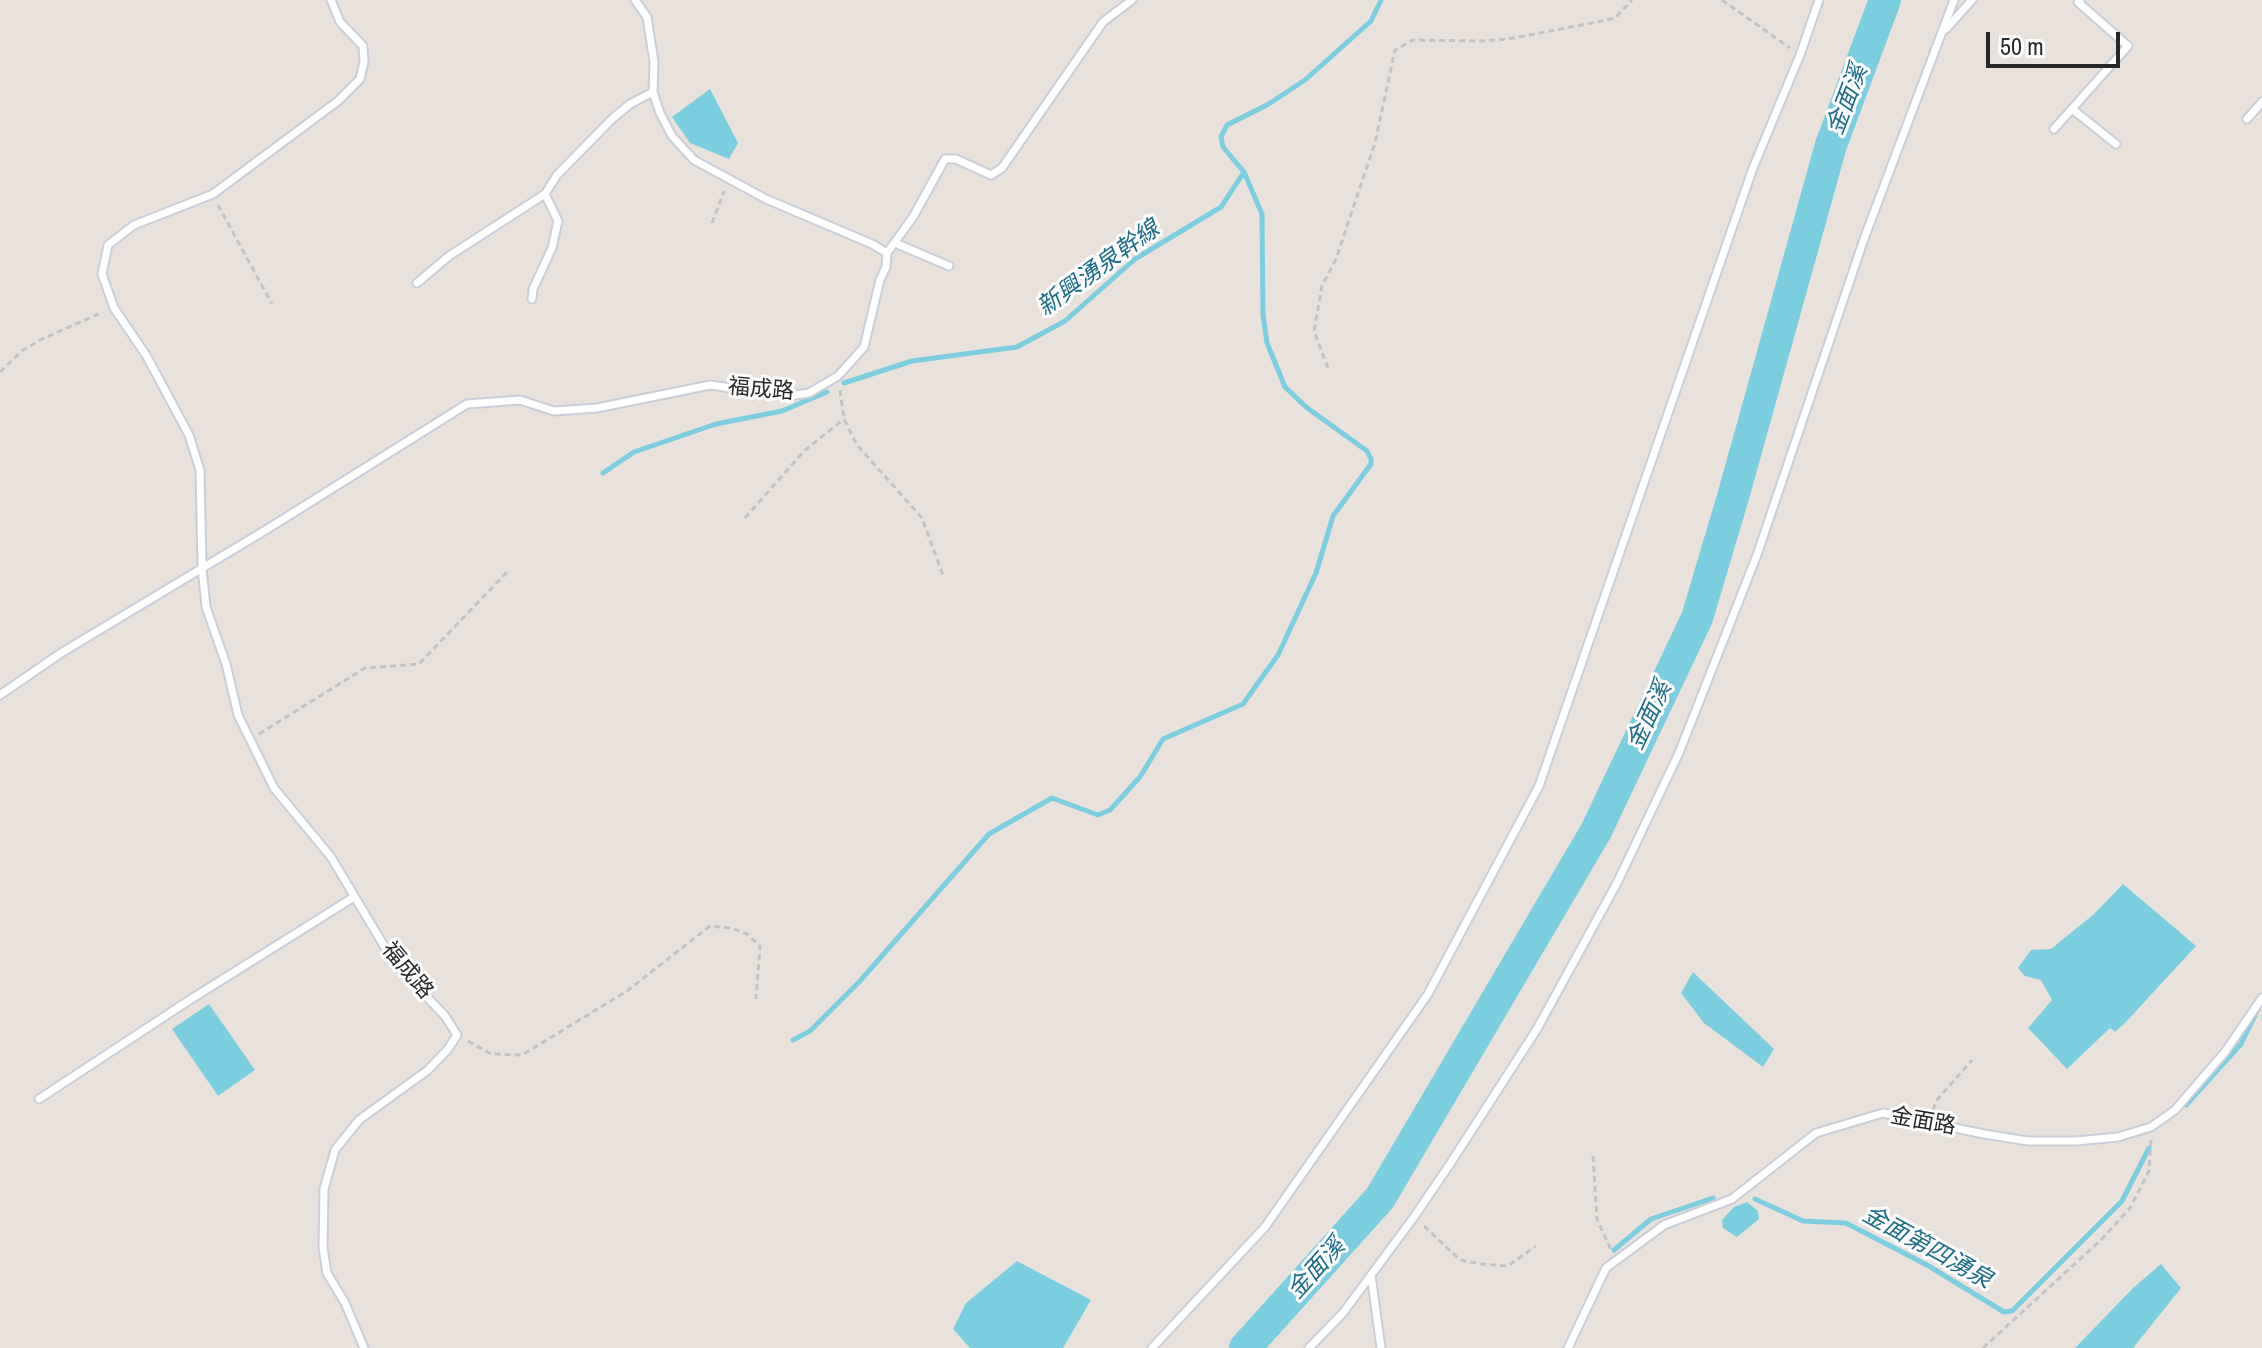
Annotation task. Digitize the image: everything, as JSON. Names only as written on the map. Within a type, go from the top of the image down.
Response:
[{"type":"lane","name":"福成路","points":[[331,0],[340,22],[363,46],[364,62],[360,79],[328,109],[213,194],[134,225],[108,245],[102,274],[114,308],[146,355],[189,435],[200,470],[206,607],[226,664],[238,715],[274,788],[331,857],[393,961],[445,1016],[457,1035]]},
{"type":"lane","points":[[635,0],[647,17],[654,62],[653,92],[672,136],[694,160],[766,199],[887,253],[913,217],[945,159],[956,159],[991,175],[1002,168],[1103,22],[1132,0]]},
{"type":"lane","points":[[1152,1348],[1265,1227],[1428,994],[1539,786],[1753,168],[1800,55],[1819,0]]},
{"type":"lane","points":[[1309,1348],[1343,1313],[1414,1217],[1537,1029],[1617,883],[1679,753],[1757,555],[1864,239],[1954,0]]},
{"type":"lane","points":[[1942,34],[1972,0]]},
{"type":"lane","points":[[2054,129],[2128,46],[2078,2],[2080,0]]},
{"type":"lane","points":[[417,283],[449,256],[545,194],[557,175],[612,119],[630,104],[653,92]]},
{"type":"lane","points":[[2247,119],[2262,102]]},
{"type":"lane","points":[[2072,109],[2116,144]]},
{"type":"lane","points":[[532,299],[538,277],[552,248],[558,221],[545,194]]},
{"type":"lane","points":[[895,243],[949,266]]},
{"type":"lane","name":"福成路","points":[[0,695],[61,653],[467,404],[520,400],[554,411],[597,408],[710,385],[789,396],[809,393],[838,376],[864,347],[887,253]]},
{"type":"lane","points":[[39,1099],[354,897]]},
{"type":"lane","name":"金面路","points":[[1568,1348],[1606,1268],[1664,1225],[1732,1199],[1816,1133],[1883,1113],[2028,1141],[2118,1137],[2151,1127],[2175,1110],[2215,1064],[2262,998]]},
{"type":"lane","points":[[364,1348],[345,1303],[327,1273],[323,1248],[324,1189],[331,1163],[335,1150],[359,1120],[428,1070],[457,1035]]},
{"type":"lane","points":[[1371,1275],[1381,1348]]},
{"type":"path","points":[[1328,368],[1314,331],[1322,286],[1336,259],[1375,143],[1395,50],[1413,40],[1508,39],[1597,22],[1615,18],[1632,0]]},
{"type":"path","points":[[1722,0],[1800,55]]},
{"type":"path","points":[[712,223],[728,180]]},
{"type":"path","points":[[213,194],[272,304]]},
{"type":"path","points":[[0,372],[22,351],[40,340],[114,308]]},
{"type":"path","points":[[838,376],[844,419],[857,445],[922,518],[944,578]]},
{"type":"path","points":[[745,518],[804,451],[844,419]]},
{"type":"path","points":[[250,740],[365,668],[419,664],[508,571]]},
{"type":"path","points":[[457,1035],[491,1054],[522,1055],[548,1042],[627,991],[710,926],[739,931],[760,946],[756,999]]},
{"type":"path","points":[[1929,1121],[1937,1100],[1972,1060]]},
{"type":"path","points":[[1983,1348],[2101,1240],[2130,1208],[2149,1171],[2151,1127]]},
{"type":"path","points":[[1593,1156],[1597,1219],[1617,1261]]},
{"type":"path","points":[[1414,1217],[1460,1260],[1508,1266],[1536,1246]]},
{"type":"water","points":[[710,89],[738,143],[729,159],[690,143],[672,117]]},
{"type":"water","points":[[2123,884],[2196,946],[2125,1023],[2115,1032],[2110,1028],[2067,1069],[2028,1028],[2052,1000],[2041,980],[2025,976],[2018,968],[2031,950],[2051,949],[2094,914]]},
{"type":"water","points":[[1693,972],[1774,1049],[1763,1067],[1704,1023],[1681,993]]},
{"type":"water","points":[[209,1004],[255,1070],[218,1096],[172,1029]]},
{"type":"water","points":[[1747,1202],[1758,1211],[1759,1219],[1737,1237],[1723,1228],[1722,1220],[1734,1207]]},
{"type":"water","points":[[1017,1261],[1091,1300],[1063,1348],[970,1348],[953,1329],[966,1303]]},
{"type":"water","points":[[2161,1264],[2181,1288],[2133,1348],[2075,1348],[2133,1288]]},
{"type":"waterway","name":"新興湧泉幹線","points":[[844,383],[912,361],[1017,347],[1065,321],[1135,259],[1221,207],[1244,172],[1223,147],[1221,137],[1227,125],[1267,105],[1305,80],[1371,21],[1381,0]]},
{"type":"waterway","name":"金面溪","points":[[1245,1348],[1380,1198],[1596,831],[1697,618],[1831,145],[1885,0]]},
{"type":"waterway","points":[[793,1040],[810,1031],[859,982],[989,834],[1052,798],[1098,815],[1110,810],[1140,777],[1163,739],[1243,704],[1278,655],[1316,573],[1333,516],[1371,464],[1371,459],[1367,451],[1306,407],[1285,387],[1267,343],[1263,315],[1262,214],[1244,172]]},
{"type":"waterway","name":"新興湧泉幹線","points":[[603,473],[634,452],[716,424],[782,411],[827,392]]},
{"type":"waterway","name":"金面第四湧泉","points":[[2186,1105],[2241,1044],[2259,1007]]},
{"type":"waterway","name":"金面第四湧泉","points":[[1755,1199],[1803,1221],[1846,1223],[1927,1265],[2004,1312],[2012,1311],[2122,1201],[2149,1148]]},
{"type":"waterway","name":"金面第四湧泉","points":[[1614,1250],[1651,1219],[1713,1198]]}]
